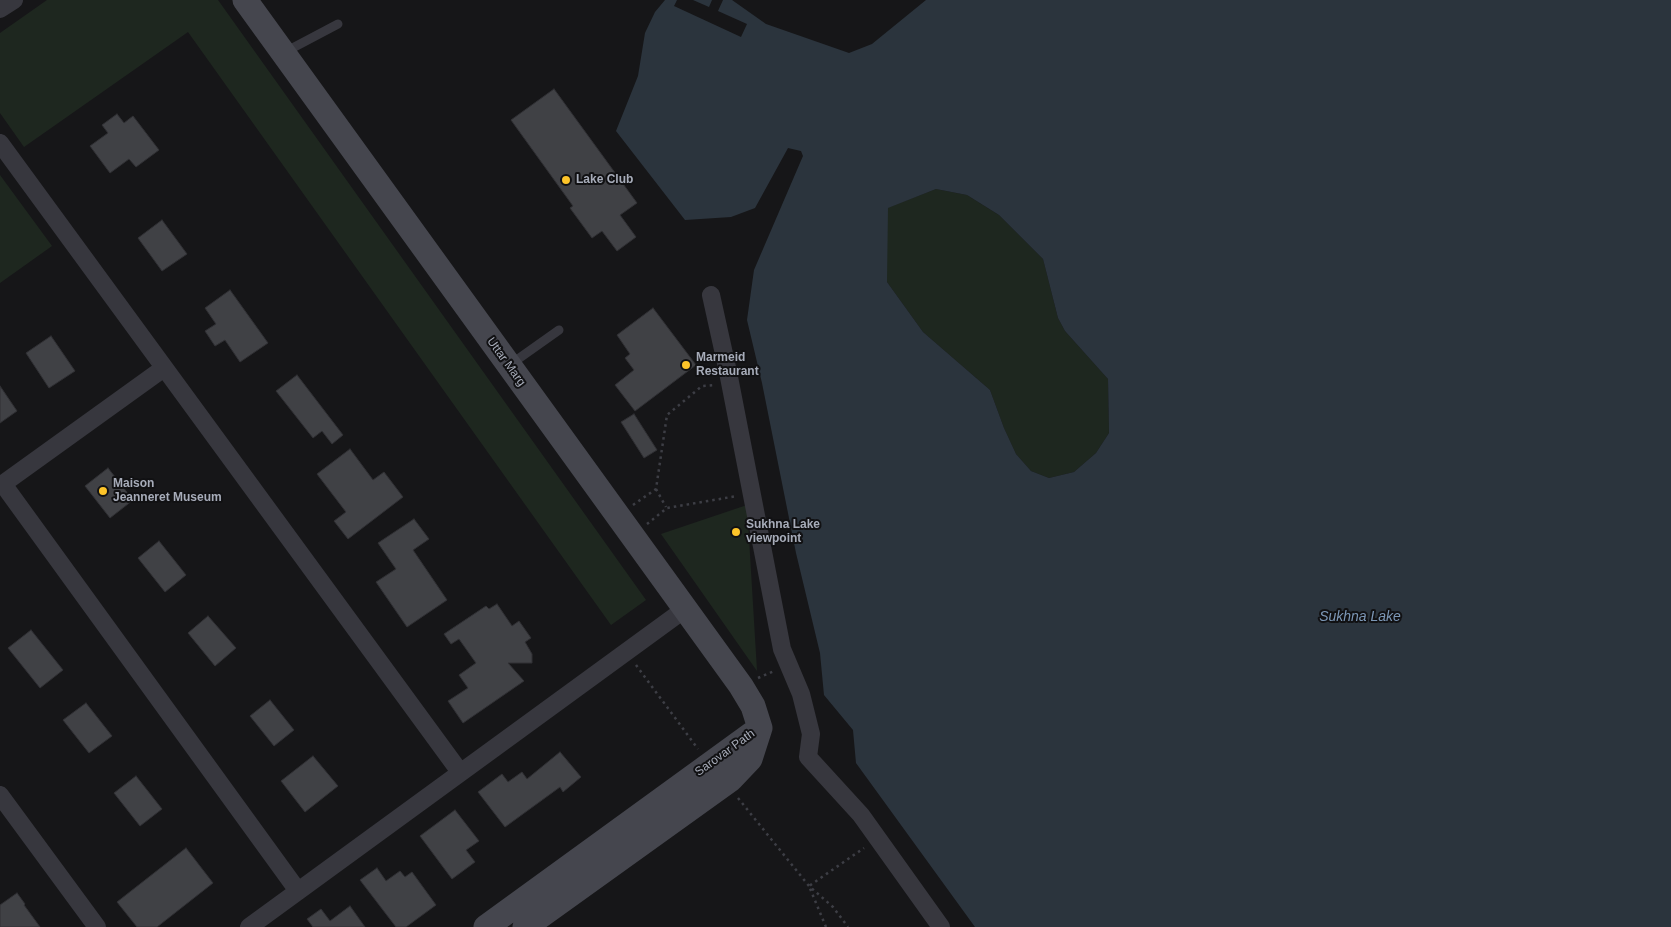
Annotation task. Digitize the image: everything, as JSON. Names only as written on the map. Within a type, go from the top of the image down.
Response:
[{"type":"main road","name":"Uttar Marg","points":[[245,0],[741,686],[753,706],[760,728]]},
{"type":"main road","name":"Sarovar Path","points":[[486,927],[760,728]]},
{"type":"main road","name":"Sarovar Path","points":[[526,927],[731,779],[750,759],[760,728]]},
{"type":"street","points":[[0,9],[14,0]]},
{"type":"street","points":[[0,143],[460,772]]},
{"type":"street","points":[[711,295],[782,648],[802,694],[811,734],[808,757],[861,815],[941,927]]},
{"type":"street","points":[[164,368],[1,485],[298,891]]},
{"type":"street","points":[[249,927],[685,609]]},
{"type":"street","points":[[0,795],[97,927]]},
{"type":"lane","points":[[283,53],[338,24]]},
{"type":"lane","points":[[509,366],[559,330]]},
{"type":"path","points":[[667,508],[656,489],[667,415],[702,386],[730,383]]},
{"type":"path","points":[[617,515],[656,489]]},
{"type":"path","points":[[632,536],[667,508],[752,494]]},
{"type":"path","points":[[741,686],[790,666]]},
{"type":"path","points":[[826,927],[809,886],[877,838]]},
{"type":"shaded area","points":[[47,0],[218,0],[646,600],[611,625],[188,32],[24,147],[0,113],[0,33]]},
{"type":"shaded area","points":[[0,175],[52,246],[0,283]]},
{"type":"shaded area","points":[[936,189],[967,195],[999,215],[1043,259],[1058,318],[1065,331],[1108,379],[1109,433],[1096,453],[1074,472],[1049,478],[1031,471],[1016,454],[990,390],[923,332],[887,282],[887,208]]},
{"type":"shaded area","points":[[747,505],[757,671],[661,534]]},
{"type":"water","name":"Sukhna Lake","points":[[665,0],[732,0],[766,24],[849,53],[872,44],[926,0],[1671,0],[1671,927],[975,927],[856,763],[853,730],[824,695],[820,653],[796,553],[762,383],[747,320],[754,270],[803,156],[801,151],[788,148],[755,208],[731,217],[685,220],[616,131],[638,76],[645,33],[655,12]],"holes":[[[936,189],[967,195],[999,215],[1043,259],[1058,318],[1065,331],[1108,379],[1109,433],[1096,453],[1074,472],[1049,478],[1031,471],[1016,454],[990,390],[923,332],[887,282],[888,208]]]},
{"type":"pier","points":[[677,0],[693,0],[709,7],[712,0],[723,0],[718,11],[747,24],[741,37],[674,6]]},
{"type":"building","name":"Lake Club","points":[[554,89],[637,203],[620,215],[636,237],[617,251],[602,231],[592,238],[570,208],[573,206],[511,120]]},
{"type":"building","points":[[117,114],[124,123],[133,116],[159,150],[136,167],[129,159],[110,173],[90,146],[108,133],[102,125]]},
{"type":"building","points":[[162,220],[187,254],[162,271],[138,238]]},
{"type":"building","points":[[230,290],[268,343],[240,362],[225,340],[215,346],[205,331],[216,324],[205,308]]},
{"type":"building","points":[[653,308],[696,365],[635,411],[615,385],[634,370],[625,358],[630,354],[617,335]]},
{"type":"building","points":[[51,336],[75,371],[49,388],[26,353]]},
{"type":"building","points":[[297,375],[343,435],[332,444],[322,431],[313,438],[276,391]]},
{"type":"building","points":[[0,386],[17,411],[0,423]]},
{"type":"building","points":[[634,414],[657,450],[644,458],[621,422]]},
{"type":"building","points":[[350,449],[373,480],[384,472],[403,497],[348,539],[334,521],[346,512],[317,474]]},
{"type":"building","points":[[108,468],[133,500],[110,518],[85,486]]},
{"type":"building","points":[[414,519],[429,539],[413,550],[447,600],[407,627],[376,582],[396,569],[378,543]]},
{"type":"building","points":[[159,541],[186,575],[165,592],[138,558]]},
{"type":"building","points":[[497,604],[512,626],[519,621],[531,638],[525,642],[532,654],[532,663],[508,663],[524,681],[463,723],[448,701],[468,688],[459,675],[476,663],[459,639],[451,644],[444,634],[486,606],[489,609]]},
{"type":"building","points":[[208,616],[236,648],[215,666],[188,633]]},
{"type":"building","points":[[31,630],[63,670],[40,688],[8,648]]},
{"type":"building","points":[[270,700],[294,730],[274,746],[250,716]]},
{"type":"building","points":[[86,703],[112,736],[89,753],[63,720]]},
{"type":"building","points":[[560,752],[581,777],[563,792],[560,787],[505,827],[478,792],[502,774],[508,782],[522,772],[527,779]]},
{"type":"building","points":[[313,756],[338,786],[305,812],[281,781]]},
{"type":"building","points":[[136,776],[162,809],[140,826],[114,793]]},
{"type":"building","points":[[455,810],[479,841],[466,850],[475,862],[452,879],[420,836]]},
{"type":"building","points":[[186,848],[213,883],[157,927],[137,927],[117,902]]},
{"type":"building","points":[[377,868],[386,881],[400,871],[405,877],[412,872],[436,905],[406,927],[396,927],[360,880]]},
{"type":"building","points":[[17,893],[40,927],[0,927],[0,905]]},
{"type":"building","points":[[350,906],[365,927],[313,927],[307,919],[321,909],[330,921]]},
{"type":"place","name":"Lake Club","points":[[566,180]]},
{"type":"place","name":"Marmeid Restaurant","points":[[686,365]]},
{"type":"place","name":"Maison Jeanneret Museum","points":[[103,491]]},
{"type":"place","name":"Sukhna Lake viewpoint","points":[[736,532]]}]
